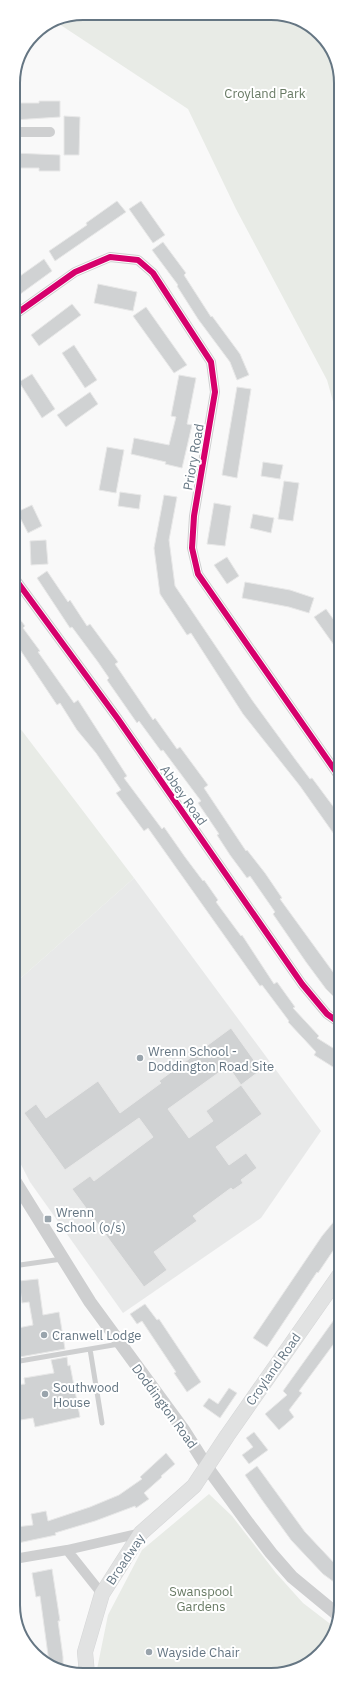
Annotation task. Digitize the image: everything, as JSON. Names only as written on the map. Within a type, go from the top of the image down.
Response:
[{"type":"main road","name":"Croyland Road","points":[[207,1467],[334,1283]]},
{"type":"main road","name":"Broadway","points":[[86,1668],[85,1652],[102,1594],[141,1533],[188,1492],[207,1467]]},
{"type":"street","points":[[20,132],[50,132]]},
{"type":"street","name":"Priory Road","points":[[20,311],[75,272],[110,257],[138,260],[153,273],[211,362],[215,392],[194,516],[192,548],[198,574],[334,769]]},
{"type":"street","name":"Abbey Road","points":[[20,586],[118,719],[302,984],[327,1014],[334,1019]]},
{"type":"street","name":"Doddington Road","points":[[20,1190],[90,1302],[183,1429],[207,1467],[266,1547],[288,1572],[316,1598],[334,1612]]},
{"type":"street","points":[[20,1558],[67,1550],[141,1533]]},
{"type":"street","points":[[67,1550],[102,1594]]},
{"type":"lane","points":[[20,1265],[62,1259]]},
{"type":"lane","points":[[20,1361],[120,1344]]},
{"type":"lane","points":[[90,1349],[102,1423]]},
{"type":"shaded area","name":"Wrenn School - Doddington Road Site","points":[[134,878],[321,1131],[261,1218],[123,1313],[30,1182],[20,1163],[20,979]]},
{"type":"green space","name":"Croyland Park","points":[[83,20],[271,20],[291,23],[303,28],[318,41],[328,55],[332,67],[334,83],[334,405],[327,380],[236,209],[188,109],[60,24]]},
{"type":"green space","points":[[20,728],[134,878],[20,979]]},
{"type":"green space","name":"Swanspool Gardens","points":[[209,1494],[232,1516],[276,1573],[303,1603],[331,1624],[329,1629],[316,1650],[299,1662],[287,1666],[271,1668],[97,1668],[108,1615],[142,1550]]},
{"type":"building","points":[[39,101],[60,101],[60,117],[20,120],[20,103],[39,103]]},
{"type":"building","points":[[64,116],[80,117],[79,155],[64,155]]},
{"type":"building","points":[[20,153],[60,155],[60,171],[39,171],[39,168],[20,168]]},
{"type":"building","points":[[117,201],[126,212],[55,261],[49,251],[87,225],[86,223]]},
{"type":"building","points":[[141,201],[165,235],[153,243],[129,209]]},
{"type":"building","points":[[163,242],[186,273],[184,275],[211,317],[212,316],[240,354],[249,375],[237,380],[230,362],[198,319],[177,286],[178,285],[152,250]]},
{"type":"building","points":[[44,259],[52,271],[20,294],[20,276]]},
{"type":"building","points":[[98,284],[137,292],[133,311],[94,303]]},
{"type":"building","points":[[72,304],[81,315],[39,346],[31,335]]},
{"type":"building","points":[[146,307],[187,365],[174,373],[133,316]]},
{"type":"building","points":[[74,345],[97,380],[85,388],[62,353]]},
{"type":"building","points":[[32,374],[55,409],[42,418],[20,381]]},
{"type":"building","points":[[179,375],[196,378],[187,424],[192,425],[182,468],[165,464],[166,462],[131,454],[134,438],[169,445],[176,417],[171,416]]},
{"type":"building","points":[[237,387],[251,389],[237,478],[222,475]]},
{"type":"building","points":[[90,392],[98,404],[66,427],[57,415]]},
{"type":"building","points":[[107,447],[124,450],[116,493],[99,490]]},
{"type":"building","points":[[263,462],[283,465],[280,479],[261,476]]},
{"type":"building","points":[[284,481],[299,483],[293,521],[278,519]]},
{"type":"building","points":[[120,492],[141,495],[139,509],[118,506]]},
{"type":"building","points":[[164,495],[177,497],[169,540],[175,586],[252,700],[310,779],[312,778],[334,808],[334,834],[300,786],[243,714],[191,633],[187,635],[160,594],[154,548]]},
{"type":"building","points":[[214,503],[231,506],[225,546],[207,544]]},
{"type":"building","points":[[32,505],[42,526],[28,533],[20,518],[20,511]]},
{"type":"building","points":[[253,514],[274,518],[271,533],[250,528]]},
{"type":"building","points":[[46,540],[48,564],[31,565],[30,541]]},
{"type":"building","points":[[227,557],[239,576],[227,584],[214,565]]},
{"type":"building","points":[[47,571],[68,602],[70,600],[87,626],[90,624],[118,662],[115,664],[153,720],[155,718],[177,749],[180,747],[208,785],[204,788],[246,851],[247,850],[265,873],[282,898],[280,899],[334,973],[334,997],[326,989],[306,962],[273,914],[275,912],[250,876],[247,878],[230,855],[217,835],[219,834],[198,803],[201,801],[163,750],[161,751],[139,721],[137,723],[107,680],[109,678],[98,662],[72,627],[70,628],[37,578]]},
{"type":"building","points":[[245,582],[290,590],[314,598],[309,613],[289,607],[242,598]]},
{"type":"building","points":[[326,609],[334,620],[334,645],[314,617]]},
{"type":"building","points":[[20,619],[25,626],[23,628],[40,651],[38,652],[74,703],[78,700],[127,776],[124,778],[162,829],[164,827],[203,881],[204,880],[218,900],[216,902],[241,936],[242,935],[274,984],[277,982],[295,1007],[293,1008],[319,1036],[317,1038],[334,1049],[334,1068],[314,1055],[316,1052],[288,1022],[289,1021],[262,985],[260,986],[148,828],[144,831],[116,793],[121,790],[96,753],[77,730],[60,703],[57,705],[20,650]]},
{"type":"building","points":[[231,1028],[261,1070],[241,1085],[262,1114],[216,1147],[229,1165],[246,1153],[257,1168],[241,1180],[243,1183],[233,1190],[231,1188],[193,1216],[197,1221],[154,1252],[167,1270],[144,1287],[72,1189],[90,1176],[94,1181],[153,1137],[139,1118],[65,1170],[24,1113],[36,1104],[46,1118],[98,1081],[120,1113],[161,1083],[159,1081]],"holes":[[[228,1066],[241,1085],[206,1111],[213,1121],[189,1138],[168,1109]]]},
{"type":"building","points":[[334,1221],[334,1249],[318,1273],[317,1272],[267,1347],[253,1338],[322,1236]]},
{"type":"building","name":"Cranwell Lodge","points":[[38,1279],[43,1315],[59,1312],[65,1349],[20,1357],[20,1328],[33,1325],[29,1302],[22,1303],[20,1281]]},
{"type":"building","points":[[145,1304],[157,1320],[159,1319],[201,1382],[187,1392],[174,1373],[176,1372],[142,1321],[137,1324],[130,1314]]},
{"type":"building","points":[[334,1320],[334,1344],[299,1391],[302,1393],[289,1410],[294,1417],[279,1430],[265,1414],[287,1395],[283,1391]]},
{"type":"building","name":"Southwood House","points":[[67,1357],[68,1366],[70,1365],[80,1417],[35,1427],[33,1418],[20,1420],[20,1384],[25,1384],[24,1378],[54,1373],[51,1360]]},
{"type":"building","points":[[229,1388],[237,1393],[220,1418],[203,1406],[209,1398],[218,1404]]},
{"type":"building","points":[[254,1432],[268,1450],[249,1464],[242,1455],[253,1447],[246,1438]]},
{"type":"building","points":[[166,1453],[175,1464],[144,1493],[149,1499],[136,1508],[135,1506],[95,1521],[55,1533],[56,1535],[20,1543],[20,1527],[33,1525],[31,1514],[46,1511],[48,1521],[90,1507],[119,1495],[142,1479],[140,1477]]},
{"type":"building","points":[[257,1466],[305,1532],[334,1563],[334,1582],[323,1574],[291,1540],[245,1475]]},
{"type":"building","points":[[52,1569],[60,1621],[58,1621],[63,1665],[48,1657],[40,1596],[36,1597],[32,1573]]},
{"type":"cycle path","points":[[20,311],[75,272],[110,257],[138,260],[153,273],[211,362],[215,392],[194,516],[192,548],[198,574],[334,769]]},
{"type":"cycle path","points":[[20,586],[118,719],[302,984],[327,1014],[334,1019]]},
{"type":"place","name":"Wrenn School - Doddington Road Site","points":[[140,1058]]},
{"type":"place","name":"Wrenn School (o/s)","points":[[48,1219]]},
{"type":"place","name":"Cranwell Lodge","points":[[44,1335]]},
{"type":"place","name":"Southwood House","points":[[45,1394]]},
{"type":"place","name":"Wayside Chair","points":[[149,1652]]}]
